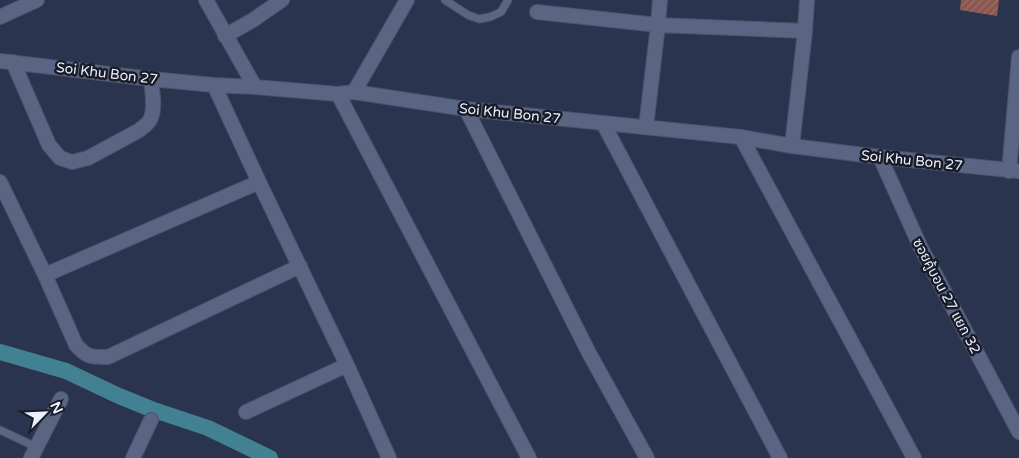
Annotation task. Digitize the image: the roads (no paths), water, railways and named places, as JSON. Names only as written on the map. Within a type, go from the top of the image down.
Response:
[{"type":"street","points":[[0,16],[37,0]]},
{"type":"street","points":[[206,0],[255,87]]},
{"type":"street","points":[[225,36],[282,0]]},
{"type":"street","points":[[354,92],[407,0]]},
{"type":"street","points":[[646,127],[660,0]]},
{"type":"street","points":[[792,146],[807,0]]},
{"type":"street","points":[[537,12],[658,25],[805,31]]},
{"type":"street","points":[[5,59],[49,145],[60,158],[72,162],[88,158],[145,126],[150,120],[153,110],[151,79]]},
{"type":"street","name":"Soi Khu Bon 27","points":[[5,59],[151,79],[214,85],[338,94],[354,92],[466,109],[741,137],[792,146],[1016,172]]},
{"type":"street","points":[[1016,172],[1019,64]]},
{"type":"street","points":[[214,85],[389,458]]},
{"type":"street","points":[[338,94],[529,458]]},
{"type":"street","points":[[466,109],[589,353],[647,458]]},
{"type":"street","points":[[603,123],[780,458]]},
{"type":"street","points":[[741,137],[914,458]]},
{"type":"street","name":"ซอยคู้บอน 27 แยก 32","points":[[880,157],[920,246],[1019,432]]},
{"type":"street","points":[[0,182],[76,345],[91,357],[108,358],[300,266]]},
{"type":"street","points":[[45,275],[259,182]]},
{"type":"street","points":[[246,412],[347,365]]},
{"type":"street","points":[[34,453],[61,399]]},
{"type":"street","points":[[134,458],[151,420]]},
{"type":"lane","points":[[445,0],[468,15],[479,19],[501,12],[508,0]]},
{"type":"lane","points":[[0,430],[34,453]]},
{"type":"waterway","points":[[0,352],[66,371],[151,409],[208,428],[270,458]]}]
